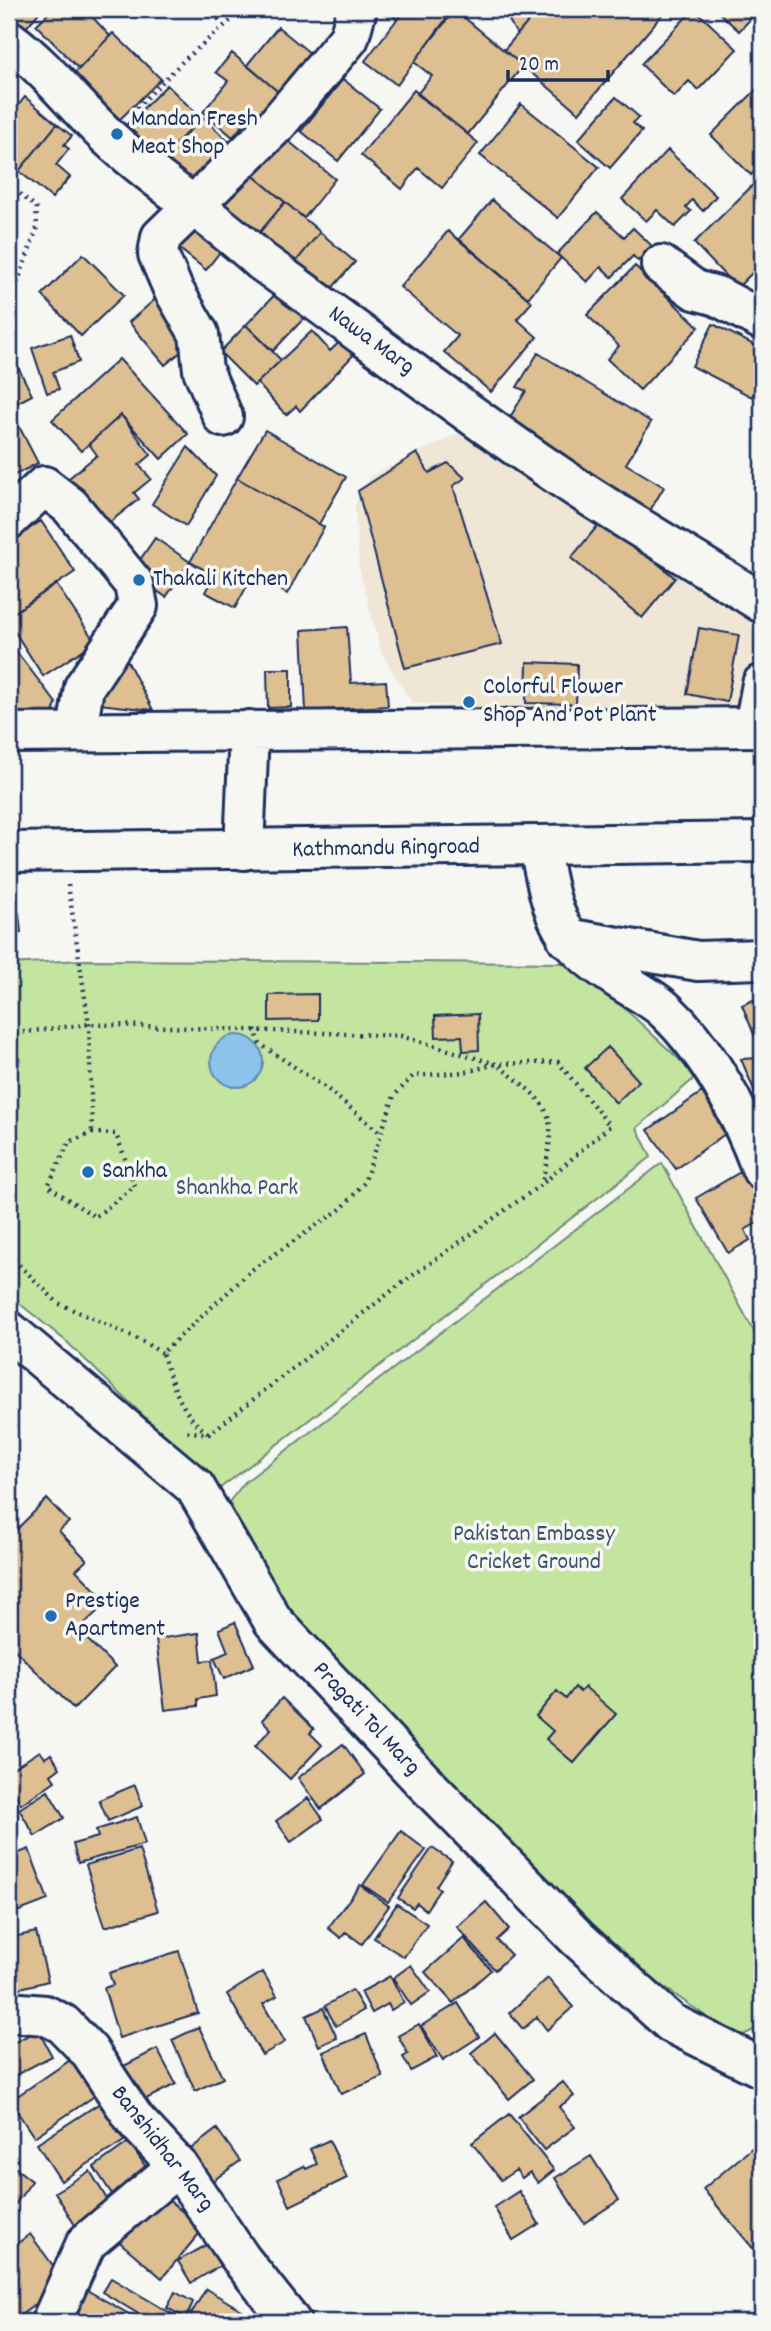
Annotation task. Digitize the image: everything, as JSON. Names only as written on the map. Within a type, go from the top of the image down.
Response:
[{"type":"main road","points":[[223,416],[203,370],[199,334],[173,289],[158,254],[161,237],[277,124],[349,38],[358,9]]},
{"type":"main road","name":"Nawa Marg","points":[[9,40],[34,59],[109,137],[192,206],[231,232],[261,261],[483,424],[653,539],[762,603]]},
{"type":"main road","points":[[662,265],[695,290],[717,296],[762,320]]},
{"type":"main road","points":[[9,519],[44,486],[70,506],[134,584],[138,606],[84,687],[77,731]]},
{"type":"main road","points":[[9,733],[758,727],[762,684]]},
{"type":"main road","points":[[244,850],[249,730]]},
{"type":"main road","name":"Kathmandu Ringroad","points":[[9,852],[762,842]]},
{"type":"main road","points":[[539,847],[553,911],[567,938],[602,969],[665,1010],[705,1058],[742,1117],[762,1170]]},
{"type":"main road","points":[[567,938],[698,961],[762,959]]},
{"type":"main road","name":"Pragati Tol Marg","points":[[19,1318],[195,1487],[273,1621],[423,1781],[576,1938],[671,2024],[762,2068]]},
{"type":"main road","name":"Banshidhar Marg","points":[[9,2012],[45,2015],[63,2024],[89,2051],[135,2120],[178,2166],[241,2259],[290,2322]]},
{"type":"main road","points":[[51,2322],[86,2243],[178,2166]]},
{"type":"path","points":[[109,137],[184,60],[243,9]]},
{"type":"path","points":[[9,185],[36,207],[37,228],[9,307]]},
{"type":"path","points":[[63,853],[89,1024],[92,1133]]},
{"type":"path","points":[[9,1034],[89,1024],[151,1029],[255,1029],[401,1036],[496,1064],[529,1089],[549,1113],[552,1139],[542,1184]]},
{"type":"path","points":[[255,1029],[260,1044],[326,1088],[382,1134]]},
{"type":"path","points":[[162,1353],[253,1269],[342,1208],[364,1183],[369,1160],[382,1134],[394,1096],[413,1076],[465,1072],[496,1064],[558,1062],[610,1126],[542,1184],[398,1286],[209,1433],[176,1430]]},
{"type":"path","points":[[92,1133],[116,1134],[135,1186],[95,1217],[48,1186],[69,1142],[92,1133]]},
{"type":"path","points":[[9,1255],[58,1303],[138,1339],[162,1353],[173,1387],[192,1423],[209,1433]]},
{"type":"path","points":[[9,1288],[19,1318]]},
{"type":"shaded area","points":[[471,427],[692,582],[749,616],[762,665],[740,710],[581,720],[499,709],[412,703],[381,652],[359,567],[355,505],[371,476]]},
{"type":"green space","name":"Shankha Park","points":[[82,960],[576,963],[697,1076],[637,1128],[651,1157],[219,1489],[67,1342],[9,1295],[9,964]]},
{"type":"green space","name":"Pakistan Embassy Cricket Ground","points":[[662,1163],[762,1346],[762,2026],[737,2038],[608,1948],[288,1613],[243,1543],[229,1502],[245,1482]]},
{"type":"water","points":[[237,1035],[247,1037],[255,1043],[261,1051],[261,1071],[255,1079],[247,1085],[237,1087],[227,1085],[219,1079],[213,1071],[211,1061],[213,1051],[219,1043],[227,1037]]},
{"type":"water","points":[[9,1048],[20,1059],[15,1080],[9,1084]]},
{"type":"building","points":[[9,9],[42,9],[19,36],[9,27]]},
{"type":"building","points":[[53,9],[85,9],[110,36],[79,69],[36,25]]},
{"type":"building","points":[[212,9],[233,9],[218,20]]},
{"type":"building","points":[[387,9],[405,9],[397,20]]},
{"type":"building","points":[[405,9],[440,9],[449,15],[397,85],[365,61]]},
{"type":"building","points":[[503,9],[539,9],[517,35]]},
{"type":"building","points":[[539,9],[667,9],[579,113],[504,50]]},
{"type":"building","points":[[694,9],[737,49],[698,90],[689,81],[674,97],[641,64]]},
{"type":"building","points":[[715,9],[760,9],[739,31]]},
{"type":"building","points":[[455,10],[523,66],[468,134],[417,94],[432,76],[414,62]]},
{"type":"building","points":[[278,27],[310,53],[288,78],[283,96],[247,65]]},
{"type":"building","points":[[113,33],[161,79],[110,129],[66,82]]},
{"type":"building","points":[[232,53],[283,96],[255,128],[246,121],[233,137],[203,112],[228,81],[216,72]]},
{"type":"building","points":[[343,79],[380,109],[338,161],[301,131]]},
{"type":"building","points":[[762,84],[762,164],[751,175],[711,135]]},
{"type":"building","points":[[167,85],[201,118],[154,166],[118,133]]},
{"type":"building","points":[[414,90],[478,143],[442,188],[418,168],[402,189],[361,155]]},
{"type":"building","points":[[25,97],[57,124],[19,171],[9,162],[9,117]]},
{"type":"building","points":[[616,97],[639,117],[633,123],[642,131],[610,168],[578,140]]},
{"type":"building","points":[[521,104],[599,167],[558,218],[480,155]]},
{"type":"building","points":[[203,117],[238,151],[188,200],[154,166]]},
{"type":"building","points":[[57,124],[72,136],[64,145],[69,149],[56,165],[70,177],[52,198],[19,171]]},
{"type":"building","points":[[281,135],[335,179],[304,218],[250,173]]},
{"type":"building","points":[[668,150],[716,196],[703,211],[692,200],[686,207],[691,211],[675,227],[657,210],[646,221],[622,199]]},
{"type":"building","points":[[243,167],[285,202],[254,239],[212,204]]},
{"type":"building","points":[[755,183],[762,190],[762,263],[737,288],[694,243]]},
{"type":"building","points":[[492,200],[561,258],[528,298],[459,239]]},
{"type":"building","points":[[285,202],[320,232],[291,268],[254,239]]},
{"type":"building","points":[[597,212],[624,237],[633,228],[652,246],[638,261],[633,256],[612,277],[601,267],[587,282],[557,254]]},
{"type":"building","points":[[195,213],[229,240],[206,270],[171,242]]},
{"type":"building","points":[[448,231],[532,302],[517,319],[537,337],[491,392],[444,352],[458,336],[400,287]]},
{"type":"building","points":[[320,232],[355,262],[327,294],[294,264]]},
{"type":"building","points":[[83,254],[124,295],[81,336],[42,295]]},
{"type":"building","points":[[635,266],[699,327],[640,390],[607,359],[619,346],[587,315]]},
{"type":"building","points":[[282,287],[309,313],[273,351],[246,325]]},
{"type":"building","points":[[160,295],[196,339],[165,365],[129,322]]},
{"type":"building","points":[[713,324],[762,349],[762,376],[752,397],[692,366]]},
{"type":"building","points":[[246,325],[281,360],[254,386],[220,352]]},
{"type":"building","points":[[312,331],[330,351],[349,333],[362,346],[300,411],[296,406],[286,415],[257,383]]},
{"type":"building","points":[[70,335],[79,362],[53,372],[59,389],[47,393],[32,348]]},
{"type":"building","points":[[9,349],[32,395],[9,407]]},
{"type":"building","points":[[538,353],[651,422],[626,464],[664,487],[645,519],[501,432],[526,391],[517,387]]},
{"type":"building","points":[[119,359],[188,434],[161,459],[121,415],[81,451],[52,420]]},
{"type":"building","points":[[9,407],[38,463],[9,478]]},
{"type":"building","points":[[121,415],[151,455],[139,465],[151,479],[134,493],[139,499],[101,529],[63,483],[97,455],[89,444]]},
{"type":"building","points":[[265,430],[346,477],[319,524],[237,478]]},
{"type":"building","points":[[188,447],[216,476],[186,526],[152,504]]},
{"type":"building","points":[[417,453],[429,473],[448,463],[465,478],[453,486],[502,644],[405,668],[358,491]]},
{"type":"building","points":[[237,478],[324,527],[287,594],[253,575],[235,608],[205,592],[214,575],[190,562]]},
{"type":"building","points":[[604,518],[675,578],[642,618],[571,558]]},
{"type":"building","points":[[41,521],[75,572],[9,616],[9,542]]},
{"type":"building","points":[[155,538],[190,562],[166,597],[131,573]]},
{"type":"building","points":[[56,584],[95,642],[43,676],[9,623],[9,616]]},
{"type":"building","points":[[347,627],[351,683],[386,681],[388,706],[306,711],[302,630]]},
{"type":"building","points":[[699,628],[739,635],[727,702],[687,694]]},
{"type":"building","points":[[9,642],[56,703],[51,721],[9,720]]},
{"type":"building","points":[[121,649],[153,710],[89,703]]},
{"type":"building","points":[[527,662],[577,664],[576,704],[526,703]]},
{"type":"building","points":[[267,669],[291,669],[291,707],[268,708]]},
{"type":"building","points":[[9,913],[19,913],[21,933],[9,934]]},
{"type":"building","points":[[318,994],[318,1020],[269,1021],[269,995]]},
{"type":"building","points":[[762,996],[762,1048],[760,1049],[742,1005]]},
{"type":"building","points":[[478,1014],[479,1050],[463,1051],[462,1036],[436,1037],[435,1016]]},
{"type":"building","points":[[608,1047],[639,1081],[616,1103],[585,1068]]},
{"type":"building","points":[[762,1058],[762,1109],[741,1059]]},
{"type":"building","points":[[702,1092],[729,1131],[676,1169],[648,1130]]},
{"type":"building","points":[[749,1167],[762,1190],[762,1220],[745,1230],[750,1240],[728,1253],[696,1198]]},
{"type":"building","name":"Prestige Apartment","points":[[47,1499],[69,1522],[59,1531],[87,1560],[76,1570],[107,1602],[78,1630],[115,1667],[74,1709],[9,1644],[9,1537]]},
{"type":"building","points":[[235,1622],[254,1665],[224,1679],[214,1658],[228,1652],[219,1629]]},
{"type":"building","points":[[199,1633],[202,1661],[212,1660],[216,1696],[198,1699],[198,1706],[165,1710],[156,1639]]},
{"type":"building","points":[[575,1687],[580,1692],[585,1687],[616,1714],[574,1763],[546,1739],[553,1731],[536,1716],[557,1691],[566,1699]]},
{"type":"building","points":[[282,1698],[314,1729],[310,1733],[322,1745],[290,1779],[255,1746],[271,1729],[262,1720]]},
{"type":"building","points":[[343,1744],[365,1774],[321,1809],[298,1778]]},
{"type":"building","points":[[40,1751],[45,1758],[51,1754],[60,1768],[51,1775],[55,1781],[21,1804],[9,1784],[9,1771]]},
{"type":"building","points":[[135,1785],[143,1806],[108,1821],[99,1800]]},
{"type":"building","points":[[48,1791],[64,1818],[35,1836],[19,1809]]},
{"type":"building","points":[[308,1798],[323,1819],[291,1842],[276,1821]]},
{"type":"building","points":[[9,1801],[18,1816],[9,1822]]},
{"type":"building","points":[[137,1817],[145,1844],[78,1863],[73,1844],[98,1837],[96,1830]]},
{"type":"building","points":[[401,1831],[426,1850],[388,1902],[363,1885]]},
{"type":"building","points":[[432,1848],[452,1861],[436,1886],[440,1889],[426,1910],[417,1903],[413,1908],[398,1898]]},
{"type":"building","points":[[29,1849],[48,1900],[9,1915],[9,1857]]},
{"type":"building","points":[[139,1849],[158,1911],[105,1927],[86,1865]]},
{"type":"building","points":[[360,1885],[389,1906],[362,1944],[346,1932],[341,1938],[328,1928]]},
{"type":"building","points":[[486,1902],[509,1929],[497,1940],[511,1955],[495,1970],[457,1927]]},
{"type":"building","points":[[397,1904],[427,1924],[404,1957],[374,1938]]},
{"type":"building","points":[[36,1932],[48,1981],[9,1991],[9,1938]]},
{"type":"building","points":[[464,1938],[491,1970],[453,2003],[425,1972]]},
{"type":"building","points":[[179,1951],[198,2013],[119,2038],[104,1988],[113,1985],[109,1973]]},
{"type":"building","points":[[411,1965],[430,1992],[411,2005],[393,1978]]},
{"type":"building","points":[[263,1972],[277,1996],[263,2004],[285,2042],[262,2055],[227,1994]]},
{"type":"building","points":[[390,1976],[404,2002],[391,2010],[388,2004],[372,2013],[361,1992]]},
{"type":"building","points":[[548,1978],[573,2007],[547,2030],[537,2017],[523,2029],[509,2013]]},
{"type":"building","points":[[352,1990],[364,2010],[336,2026],[325,2006]]},
{"type":"building","points":[[458,2003],[479,2037],[443,2060],[421,2026]]},
{"type":"building","points":[[323,2008],[337,2038],[319,2046],[306,2016]]},
{"type":"building","points":[[419,2024],[437,2057],[411,2071],[403,2057],[408,2054],[398,2036]]},
{"type":"building","points":[[199,2027],[223,2078],[195,2091],[172,2040]]},
{"type":"building","points":[[38,2030],[52,2056],[14,2076],[9,2066],[9,2045]]},
{"type":"building","points":[[495,2033],[533,2079],[509,2099],[471,2053]]},
{"type":"building","points":[[366,2034],[383,2077],[341,2094],[323,2052]]},
{"type":"building","points":[[157,2049],[176,2084],[140,2102],[122,2067]]},
{"type":"building","points":[[72,2059],[96,2095],[34,2137],[10,2101]]},
{"type":"building","points":[[563,2082],[574,2096],[559,2107],[575,2127],[544,2150],[518,2117]]},
{"type":"building","points":[[100,2103],[124,2141],[61,2181],[37,2144]]},
{"type":"building","points":[[509,2114],[554,2170],[538,2183],[530,2172],[522,2178],[516,2170],[501,2180],[472,2143]]},
{"type":"building","points":[[217,2129],[240,2161],[203,2188],[180,2157]]},
{"type":"building","points":[[329,2140],[347,2178],[290,2206],[278,2179],[304,2166],[306,2169],[317,2164],[310,2149]]},
{"type":"building","points":[[129,2142],[156,2182],[120,2206],[94,2167]]},
{"type":"building","points":[[762,2146],[762,2259],[703,2189],[753,2147],[757,2151]]},
{"type":"building","points":[[591,2156],[619,2200],[584,2223],[555,2178]]},
{"type":"building","points":[[9,2163],[32,2181],[9,2213]]},
{"type":"building","points":[[90,2171],[117,2216],[82,2237],[55,2192]]},
{"type":"building","points":[[158,2191],[203,2229],[162,2278],[117,2240]]},
{"type":"building","points":[[519,2191],[539,2224],[513,2240],[494,2207]]},
{"type":"building","points":[[30,2234],[65,2282],[17,2318],[9,2307],[9,2250]]},
{"type":"building","points":[[208,2244],[220,2266],[191,2283],[178,2261]]},
{"type":"building","points":[[111,2278],[172,2314],[167,2322],[152,2322],[102,2292]]},
{"type":"building","points":[[78,2285],[143,2322],[58,2322]]},
{"type":"building","points":[[206,2289],[262,2322],[186,2322]]},
{"type":"building","points":[[175,2292],[193,2302],[186,2318],[167,2308]]},
{"type":"place","name":"Mandan Fresh Meat Shop","points":[[117,134]]},
{"type":"place","name":"Thakali Kitchen","points":[[139,580]]},
{"type":"place","name":"Colorful Flower Shop And Pot Plant","points":[[469,702]]},
{"type":"place","name":"Sankha","points":[[88,1172]]},
{"type":"place","name":"Prestige Apartment","points":[[51,1616]]}]
